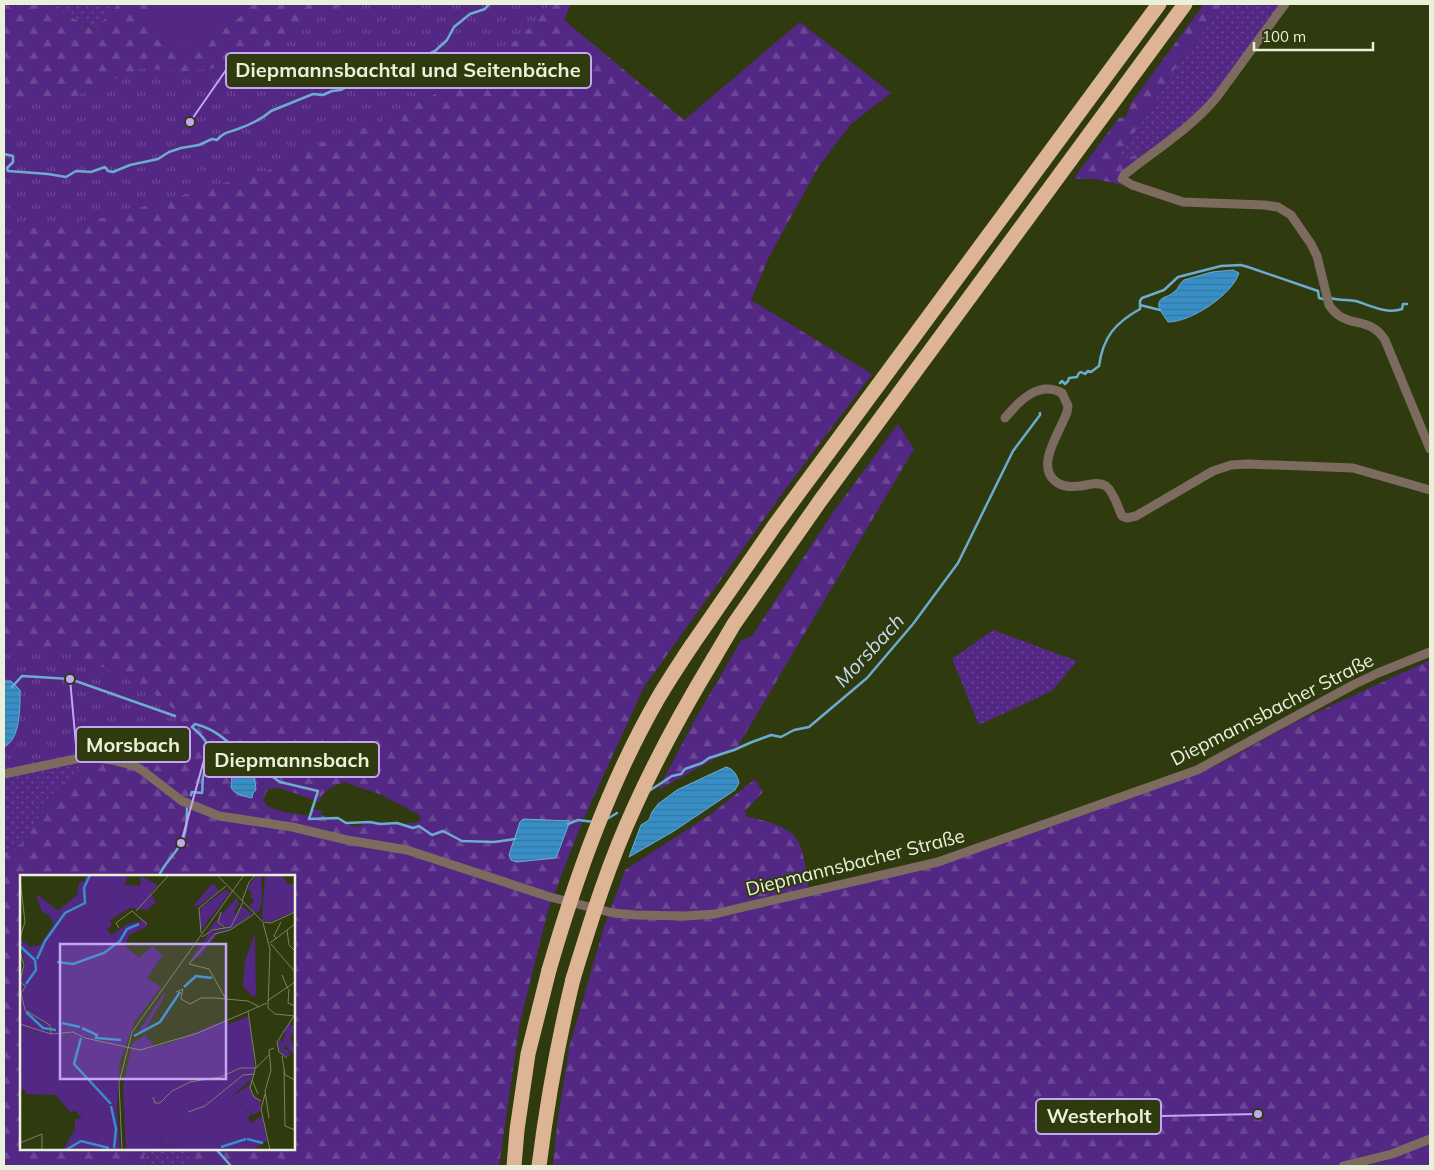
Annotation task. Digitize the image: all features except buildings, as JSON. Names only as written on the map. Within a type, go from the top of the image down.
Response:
[{"type":"highway","points":[[514,1166],[528,1054],[548,970],[580,869],[624,763],[657,699],[775,525],[1160,4]]},
{"type":"highway","points":[[539,1166],[548,1098],[557,1050],[573,978],[592,915],[634,807],[673,729],[745,608],[814,508],[1186,4]]},
{"type":"street","points":[[1285,4],[1222,90],[1203,112],[1124,175],[1122,179],[1132,185],[1183,202],[1278,207],[1291,215],[1298,222],[1314,250],[1332,311],[1346,320],[1374,327],[1385,340],[1430,449]]},
{"type":"street","points":[[1005,418],[1022,399],[1034,392],[1050,389],[1062,394],[1068,406],[1049,453],[1047,463],[1049,473],[1054,481],[1066,486],[1083,486],[1097,483],[1106,486],[1111,492],[1122,516],[1128,518],[1140,514],[1203,475],[1231,465],[1353,468],[1430,490]]},
{"type":"street","name":"Diepmannsbacher Straße","points":[[4,774],[80,758],[112,760],[141,770],[175,796],[219,816],[288,826],[347,840],[407,850],[550,897],[612,913],[685,916],[715,914],[938,862],[1197,770],[1354,685],[1430,652]]},
{"type":"street","points":[[1343,1166],[1392,1154],[1430,1139]]},
{"type":"green space","points":[[4,4],[47,4],[95,30],[118,4],[154,4],[148,12],[204,45],[247,11],[247,4],[395,4],[397,6],[401,4],[571,4],[564,20],[684,120],[800,22],[891,93],[851,124],[819,166],[769,257],[751,300],[872,374],[784,491],[644,687],[583,820],[548,910],[519,1027],[499,1166],[195,1166],[184,1150],[295,1150],[295,875],[20,875],[20,1150],[147,1150],[144,1157],[151,1166],[4,1166],[4,851],[24,843],[57,788],[94,758],[145,773],[154,770],[149,746],[4,681]],"holes":[[[234,767],[256,767],[254,773],[231,787]],[[344,782],[382,795],[418,814],[421,818],[418,822],[402,824],[366,821],[359,827],[321,815],[322,811],[313,809],[310,816],[283,812],[267,806],[263,799],[268,789],[280,788],[319,802],[329,789]]]},
{"type":"green space","points":[[47,4],[118,4],[96,30]]},
{"type":"green space","points":[[154,4],[247,4],[248,8],[247,11],[204,45],[169,47],[141,22]]},
{"type":"green space","points":[[344,4],[398,4],[404,7],[409,4],[551,4],[510,45],[462,79],[436,94],[355,131],[304,149],[269,170],[104,218],[57,223],[4,234],[4,98],[29,97],[67,100],[143,68],[181,72],[209,69],[245,61],[255,57],[295,26]]},
{"type":"green space","points":[[1204,4],[1223,4],[1172,73],[1135,132],[1117,156],[1124,160],[1152,147],[1153,151],[1120,173],[1126,186],[1096,179],[1074,178],[1119,118],[1126,117],[1131,103]]},
{"type":"green space","points":[[1223,4],[1283,4],[1210,103],[1153,151],[1151,147],[1124,160],[1117,156],[1135,132],[1172,73]]},
{"type":"green space","points":[[898,424],[914,449],[738,746],[658,790],[693,723],[741,641],[752,636],[832,514]]},
{"type":"green space","points":[[993,630],[1077,661],[1052,691],[979,725],[952,659]]},
{"type":"green space","points":[[18,646],[56,649],[104,668],[161,698],[180,718],[181,726],[174,734],[137,761],[109,754],[72,753],[4,768],[4,648]]},
{"type":"green space","points":[[1430,660],[1430,1166],[553,1166],[569,1048],[604,927],[625,870],[711,814],[755,779],[763,792],[745,811],[746,816],[780,826],[795,837],[804,860],[809,894],[939,865],[1219,764],[1294,723]]},
{"type":"green space","points":[[149,746],[154,770],[57,788],[24,843],[4,851],[4,766],[14,747]]},
{"type":"green space","points":[[147,1150],[184,1150],[195,1166],[151,1166],[144,1157]]},
{"type":"water","points":[[1233,270],[1239,273],[1235,281],[1210,306],[1188,317],[1168,322],[1160,309],[1160,300],[1176,291],[1182,281],[1212,272]]},
{"type":"water","points":[[4,681],[11,681],[20,690],[20,697],[17,730],[10,743],[4,747]]},
{"type":"water","points":[[243,755],[256,765],[254,773],[256,790],[252,798],[237,793],[231,787],[232,768],[235,760]]},
{"type":"water","points":[[726,767],[733,771],[737,777],[739,783],[735,790],[674,831],[629,857],[641,825],[649,820],[658,804],[677,790]]},
{"type":"water","points":[[523,819],[570,821],[556,858],[516,862],[511,860],[509,855],[520,822]]},
{"type":"waterway","points":[[4,154],[13,156],[13,162],[7,168],[8,171],[66,177],[76,171],[91,172],[105,167],[108,171],[113,172],[130,165],[158,159],[169,152],[181,148],[199,145],[212,139],[217,140],[224,134],[251,124],[271,111],[313,94],[323,95],[341,90],[352,84],[371,83],[381,80],[416,57],[435,51],[447,40],[454,27],[470,14],[485,9],[489,4]]},
{"type":"waterway","name":"Morsbach","points":[[1060,383],[1062,381],[1065,384],[1069,378],[1077,377],[1081,372],[1085,374],[1088,371],[1091,372],[1099,366],[1107,339],[1117,326],[1140,309],[1142,298],[1164,290],[1178,277],[1221,266],[1241,265],[1318,291],[1319,298],[1323,299]]},
{"type":"waterway","name":"Morsbach","points":[[1331,298],[1356,301],[1375,308],[1391,311],[1402,309],[1403,304],[1407,304]]},
{"type":"waterway","name":"Morsbach","points":[[1140,305],[1160,310]]},
{"type":"waterway","name":"Morsbach","points":[[649,791],[672,776],[681,774],[685,769],[702,763],[709,758],[771,735],[781,737],[794,730],[809,727],[867,678],[913,624],[958,563],[1013,451],[1040,413]]},
{"type":"waterway","name":"Morsbach","points":[[12,687],[22,676],[70,679],[175,716]]},
{"type":"waterway","name":"Morsbach","points":[[192,727],[195,724],[209,729],[244,756]]},
{"type":"waterway","points":[[191,795],[192,792],[202,793],[208,755],[205,740],[192,727]]},
{"type":"waterway","name":"Morsbach","points":[[254,764],[280,782],[318,791],[309,819],[338,818],[346,823],[397,823],[413,828],[419,826],[432,835],[443,831],[462,841],[494,842],[515,839]]},
{"type":"waterway","points":[[160,875],[183,839],[187,807]]},
{"type":"waterway","name":"Morsbach","points":[[607,819],[617,813]]},
{"type":"waterway","name":"Morsbach","points":[[568,824],[578,820],[594,822]]},
{"type":"waterway","points":[[217,1150],[231,1166]]},
{"type":"place","name":"Diepmannsbachtal und Seitenbäche","points":[[190,122]]},
{"type":"place","name":"Morsbach","points":[[70,679]]},
{"type":"place","name":"Diepmannsbach","points":[[181,843]]},
{"type":"place","name":"Westerholt","points":[[1258,1114]]}]
